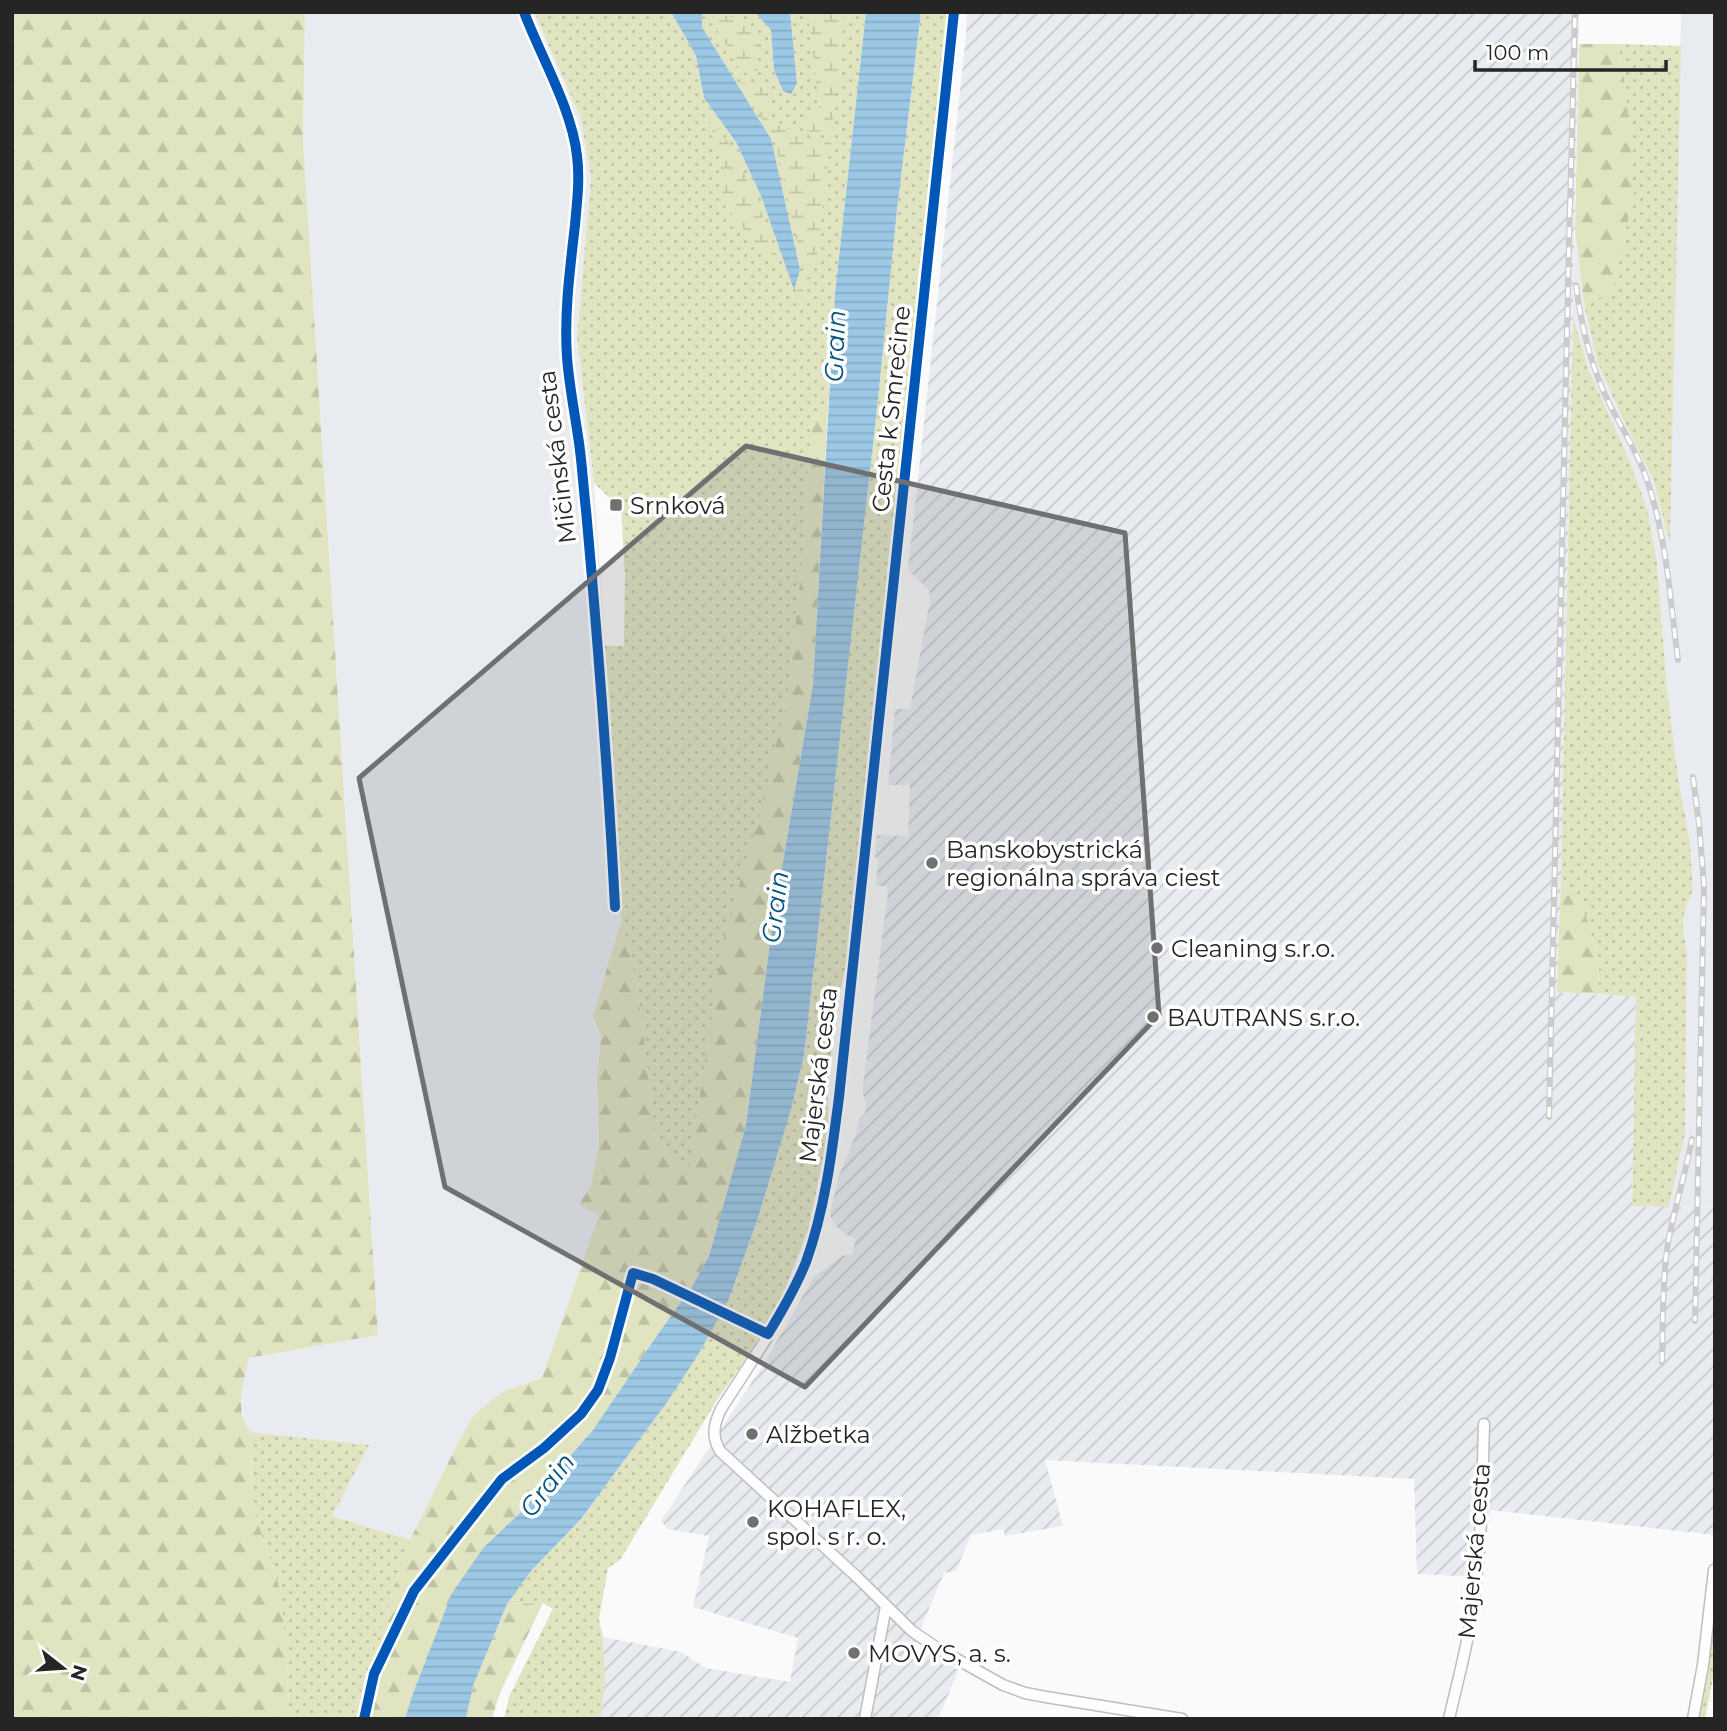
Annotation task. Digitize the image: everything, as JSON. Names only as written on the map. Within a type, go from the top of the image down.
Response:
[{"type":"street","name":"Mičinská cesta","points":[[524,12],[566,113],[577,155],[579,177],[567,302],[567,358],[579,436],[596,622],[615,907]]},
{"type":"street","name":"Cesta k Smrečine","points":[[869,810],[954,12]]},
{"type":"street","name":"Majerská cesta","points":[[869,810],[839,1097],[817,1224],[797,1281],[716,1419],[715,1442],[720,1451],[921,1638],[1015,1690],[1182,1719]]},
{"type":"street","name":"Majerská cesta","points":[[1449,1719],[1475,1587],[1484,1424]]},
{"type":"street","points":[[1693,1719],[1703,1665],[1714,1570]]},
{"type":"street","points":[[866,1719],[886,1606]]},
{"type":"highlighted area","points":[[746,446],[1125,533],[1159,1015],[805,1387],[445,1187],[359,778]]},
{"type":"shaded area","points":[[305,12],[534,12],[580,116],[591,176],[577,337],[594,483],[621,921],[593,1016],[601,1036],[597,1079],[599,1144],[591,1185],[579,1205],[599,1215],[542,1378],[502,1392],[457,1445],[410,1540],[332,1516],[369,1445],[250,1432],[244,1424],[241,1394],[249,1358],[378,1335],[303,140]]},
{"type":"shaded area","points":[[967,12],[1579,12],[1557,992],[1636,997],[1632,1206],[1715,1208],[1715,1535],[1490,1510],[1482,1577],[1417,1574],[1414,1479],[1045,1460],[1063,1526],[1005,1536],[1003,1529],[971,1535],[956,1571],[944,1573],[913,1647],[959,1669],[938,1719],[601,1719],[605,1679],[603,1637],[681,1652],[706,1668],[790,1682],[798,1638],[693,1607],[709,1536],[668,1529],[661,1521],[763,1365],[814,1277],[842,1256],[852,1254],[856,1239],[835,1225],[830,1215],[838,1178],[856,1134],[859,1119],[865,1113],[866,1101],[862,1093],[888,892],[886,886],[876,886],[877,835],[908,836],[910,785],[888,785],[895,709],[910,709],[930,600],[929,590],[908,570]]},
{"type":"shaded area","points":[[1681,12],[1715,12],[1715,1208],[1669,1207],[1685,1132],[1687,953],[1683,929],[1684,912],[1693,890],[1690,843],[1678,777],[1667,688],[1657,563],[1648,512],[1631,464],[1588,368],[1573,315],[1575,229],[1584,304],[1597,361],[1653,479],[1670,539]]},
{"type":"green space","points":[[12,12],[305,12],[303,140],[378,1335],[249,1358],[241,1405],[245,1424],[250,1432],[251,1502],[281,1592],[290,1719],[12,1719]]},
{"type":"green space","points":[[534,12],[671,12],[696,56],[704,98],[736,142],[761,196],[794,289],[771,139],[702,27],[702,12],[758,12],[757,15],[771,30],[774,70],[783,91],[797,83],[790,12],[866,12],[835,293],[828,407],[812,420],[802,562],[788,693],[708,1043],[688,1177],[655,1131],[637,983],[621,921],[604,646],[624,646],[625,574],[621,509],[594,483],[577,337],[591,176],[580,116]]},
{"type":"green space","points":[[807,12],[845,12],[832,131],[803,130],[802,122],[809,121],[821,100],[816,85]]},
{"type":"green space","points":[[921,12],[947,12],[847,958],[834,1025],[828,1084],[828,1135],[808,1230],[784,1292],[747,1357],[717,1400],[620,1560],[608,1568],[599,1619],[603,1637],[605,1679],[601,1719],[504,1719],[509,1697],[553,1609],[543,1603],[507,1604],[531,1571],[581,1519],[668,1401],[698,1355],[728,1301],[757,1221],[791,1109],[804,1055]]},
{"type":"green space","points":[[718,13],[749,23],[758,45],[756,55],[759,68],[754,75],[741,70],[734,50],[721,41],[714,20]]},
{"type":"green space","points":[[1579,44],[1618,44],[1626,90],[1634,192],[1612,292],[1584,304],[1575,229]]},
{"type":"green space","points":[[1618,44],[1681,46],[1670,542],[1653,479],[1597,361],[1584,304],[1612,292],[1626,90]]},
{"type":"green space","points":[[740,82],[758,82],[761,85],[767,96],[767,113],[772,123],[791,130],[807,142],[817,142],[821,138],[831,136],[817,256],[803,306],[797,292],[803,269],[775,140]]},
{"type":"green space","points":[[708,115],[731,147],[755,195],[781,269],[772,265],[723,203],[721,163]]},
{"type":"green space","points":[[1573,315],[1588,368],[1631,464],[1648,512],[1657,563],[1667,688],[1678,777],[1690,843],[1693,890],[1684,912],[1683,929],[1687,953],[1685,1133],[1669,1207],[1632,1206],[1636,997],[1598,994],[1599,964],[1586,916],[1561,875]]},
{"type":"green space","points":[[828,407],[813,685],[773,921],[746,1125],[709,1256],[693,1285],[593,1430],[521,1512],[484,1547],[412,1696],[405,1719],[352,1719],[410,1540],[474,1415],[502,1392],[542,1378],[599,1215],[579,1205],[591,1185],[599,1144],[597,1079],[601,1036],[593,1016],[621,921],[637,983],[655,1131],[688,1175],[722,946],[762,805],[788,693],[802,562],[812,420]]},
{"type":"green space","points":[[1561,875],[1586,915],[1599,964],[1598,994],[1557,992]]},
{"type":"green space","points":[[250,1432],[369,1445],[332,1516],[410,1540],[352,1719],[290,1719],[281,1592],[251,1502]]},
{"type":"green space","points":[[543,1603],[500,1693],[492,1719],[466,1719],[473,1686],[507,1604]]},
{"type":"green space","points":[[1715,1618],[1715,1668],[1705,1719],[1696,1719],[1706,1684]]},
{"type":"water","points":[[671,12],[702,12],[702,27],[771,139],[800,270],[794,290],[761,196],[736,142],[704,98],[696,56]]},
{"type":"water","points":[[758,12],[790,12],[797,83],[791,94],[783,91],[774,70],[771,30],[757,15]]},
{"type":"water","name":"Grain","points":[[866,12],[921,12],[804,1055],[791,1109],[757,1221],[728,1301],[698,1355],[668,1401],[581,1519],[531,1571],[507,1604],[473,1686],[466,1719],[405,1719],[452,1593],[484,1547],[521,1512],[593,1430],[693,1285],[709,1256],[746,1125],[773,921],[813,685],[835,293]]},
{"type":"railway","points":[[1570,208],[1575,12]]},
{"type":"railway","points":[[1549,1117],[1570,199]]},
{"type":"railway","points":[[1576,285],[1584,330],[1597,375],[1639,460],[1654,502],[1667,569],[1678,660]]},
{"type":"railway","points":[[1693,777],[1704,885],[1695,1321]]},
{"type":"railway","points":[[1662,1362],[1663,1291],[1667,1249],[1692,1139]]},
{"type":"cycle path","points":[[524,12],[563,102],[577,156],[578,190],[566,340],[570,387],[581,454],[606,758],[615,907]]},
{"type":"cycle path","points":[[364,1719],[374,1674],[414,1591],[502,1479],[544,1448],[581,1414],[598,1390],[610,1358],[633,1273],[653,1279],[768,1334],[798,1281],[813,1242],[823,1201],[839,1097],[954,12]]},
{"type":"place","name":"Srnková","points":[[616,505]]},
{"type":"place","name":"Banskobystrická regionálna správa ciest","points":[[932,863]]},
{"type":"place","name":"Cleaning s.r.o.","points":[[1157,948]]},
{"type":"place","name":"BAUTRANS s.r.o.","points":[[1153,1017]]},
{"type":"place","name":"Alžbetka","points":[[752,1434]]},
{"type":"place","name":"KOHAFLEX, spol. s r. o.","points":[[753,1522]]},
{"type":"place","name":"MOVYS, a. s.","points":[[854,1653]]}]
